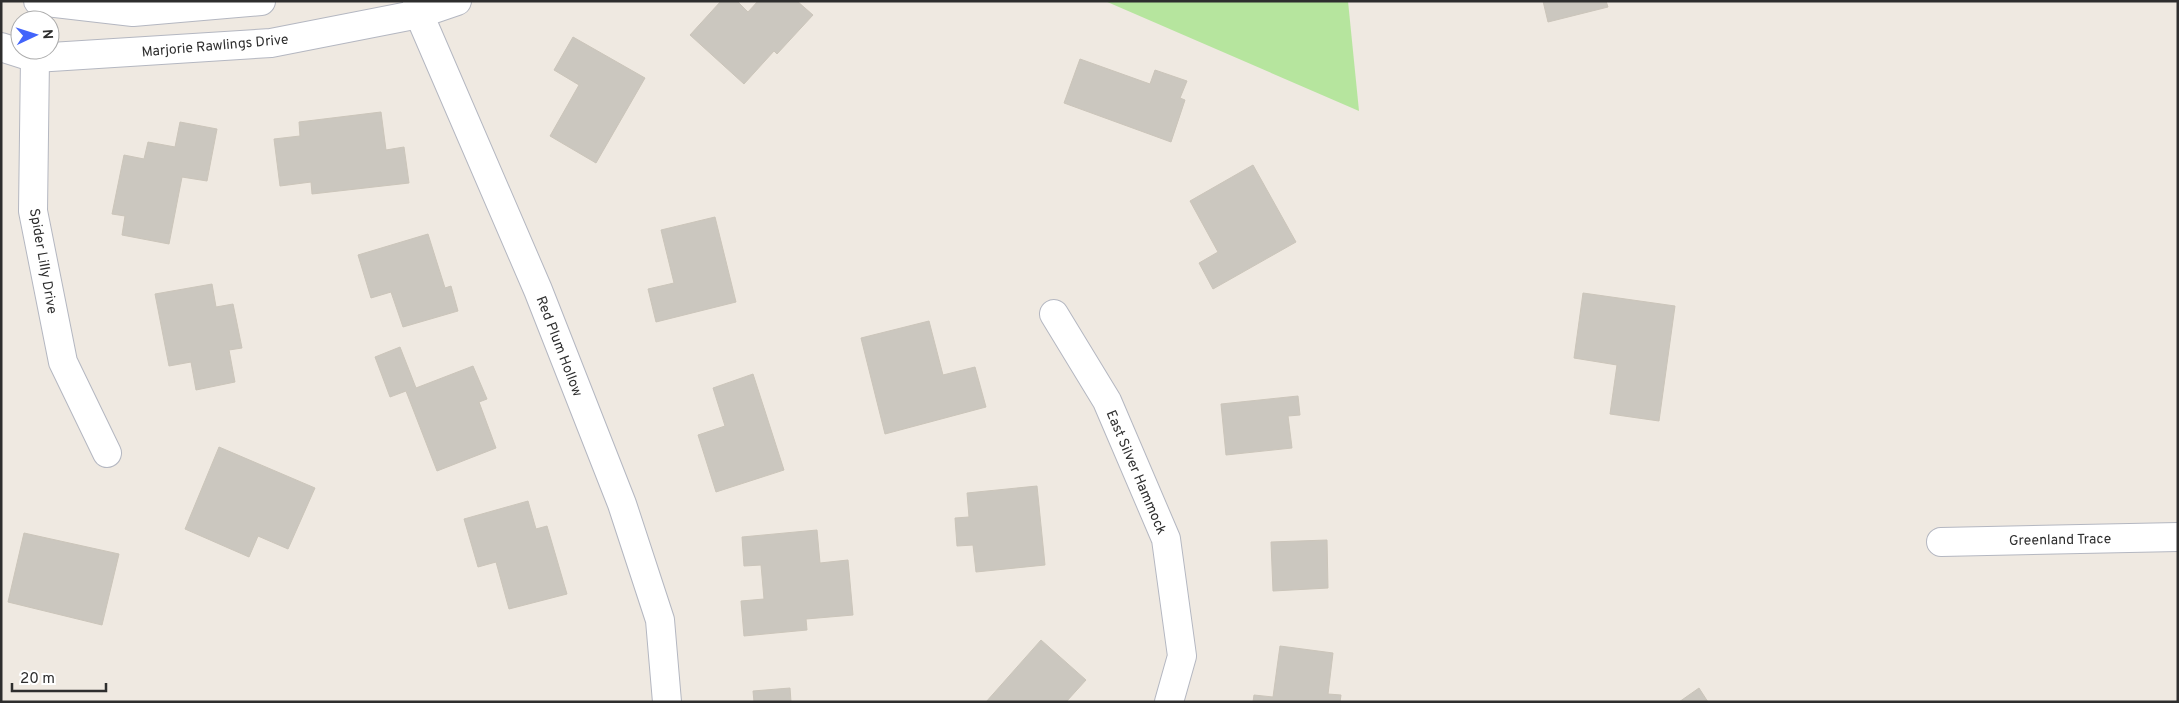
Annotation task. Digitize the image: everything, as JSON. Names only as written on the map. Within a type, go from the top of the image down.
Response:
[{"type":"street","points":[[38,1],[132,12],[261,1]]},
{"type":"street","name":"Marjorie Rawlings Drive","points":[[60,56],[271,43],[418,7],[457,1]]},
{"type":"street","name":"Red Plum Hollow","points":[[418,7],[538,290],[622,504],[660,620],[667,702]]},
{"type":"street","name":"Spider Lilly Drive","points":[[35,60],[33,211],[63,362],[107,453]]},
{"type":"street","name":"East Silver Hammock","points":[[1054,314],[1107,401],[1166,539],[1182,656],[1169,702]]},
{"type":"street","name":"Greenland Trace","points":[[1942,542],[2178,537]]},
{"type":"green space","points":[[1105,1],[1348,1],[1359,111]]},
{"type":"building","points":[[721,1],[737,1],[748,12],[758,1],[797,1],[813,15],[777,54],[774,51],[744,84],[690,35]]},
{"type":"building","points":[[1543,1],[1606,1],[1608,7],[1548,22]]},
{"type":"building","points":[[573,37],[645,78],[596,163],[550,136],[579,85],[554,70]]},
{"type":"building","points":[[1080,59],[1150,84],[1155,70],[1187,81],[1180,98],[1185,100],[1171,142],[1064,103]]},
{"type":"building","points":[[381,112],[386,150],[404,147],[409,183],[312,194],[311,182],[280,186],[274,139],[300,136],[299,122]]},
{"type":"building","points":[[180,122],[217,129],[207,181],[182,177],[169,244],[122,235],[125,216],[112,214],[124,155],[144,159],[148,142],[175,147]]},
{"type":"building","points":[[1253,165],[1296,242],[1213,289],[1199,263],[1218,252],[1190,201]]},
{"type":"building","points":[[715,217],[736,302],[656,322],[648,289],[674,283],[661,230]]},
{"type":"building","points":[[428,234],[445,288],[451,286],[458,311],[403,327],[391,292],[371,298],[358,255]]},
{"type":"building","points":[[212,284],[216,307],[233,304],[242,348],[229,350],[235,382],[196,390],[191,362],[169,366],[155,294]]},
{"type":"building","points":[[1583,293],[1675,306],[1659,421],[1610,414],[1617,365],[1574,358]]},
{"type":"building","points":[[929,321],[943,375],[975,367],[986,407],[885,434],[861,338]]},
{"type":"building","points":[[400,347],[416,388],[473,366],[487,399],[479,402],[496,448],[437,471],[406,391],[390,397],[375,357]]},
{"type":"building","points":[[753,374],[784,470],[716,492],[698,435],[725,426],[713,388]]},
{"type":"building","points":[[1298,396],[1300,415],[1288,416],[1292,448],[1226,455],[1221,404]]},
{"type":"building","points":[[219,447],[315,488],[288,549],[258,536],[249,557],[185,529]]},
{"type":"building","points":[[1037,486],[1045,565],[976,572],[973,545],[957,546],[955,518],[969,517],[967,493]]},
{"type":"building","points":[[528,501],[536,529],[547,526],[567,594],[509,609],[496,562],[478,567],[464,519]]},
{"type":"building","points":[[817,530],[820,563],[848,560],[853,615],[806,619],[807,630],[744,636],[741,601],[764,599],[761,565],[744,566],[742,537]]},
{"type":"building","points":[[24,533],[119,554],[102,625],[8,602]]},
{"type":"building","points":[[1327,540],[1328,588],[1273,591],[1271,542]]},
{"type":"building","points":[[1041,640],[1086,680],[1066,702],[986,702]]},
{"type":"building","points":[[1280,646],[1333,653],[1328,694],[1341,695],[1340,702],[1253,702],[1254,695],[1273,697]]},
{"type":"building","points":[[790,688],[791,702],[754,702],[753,691]]},
{"type":"building","points":[[1699,688],[1708,702],[1679,702]]}]
